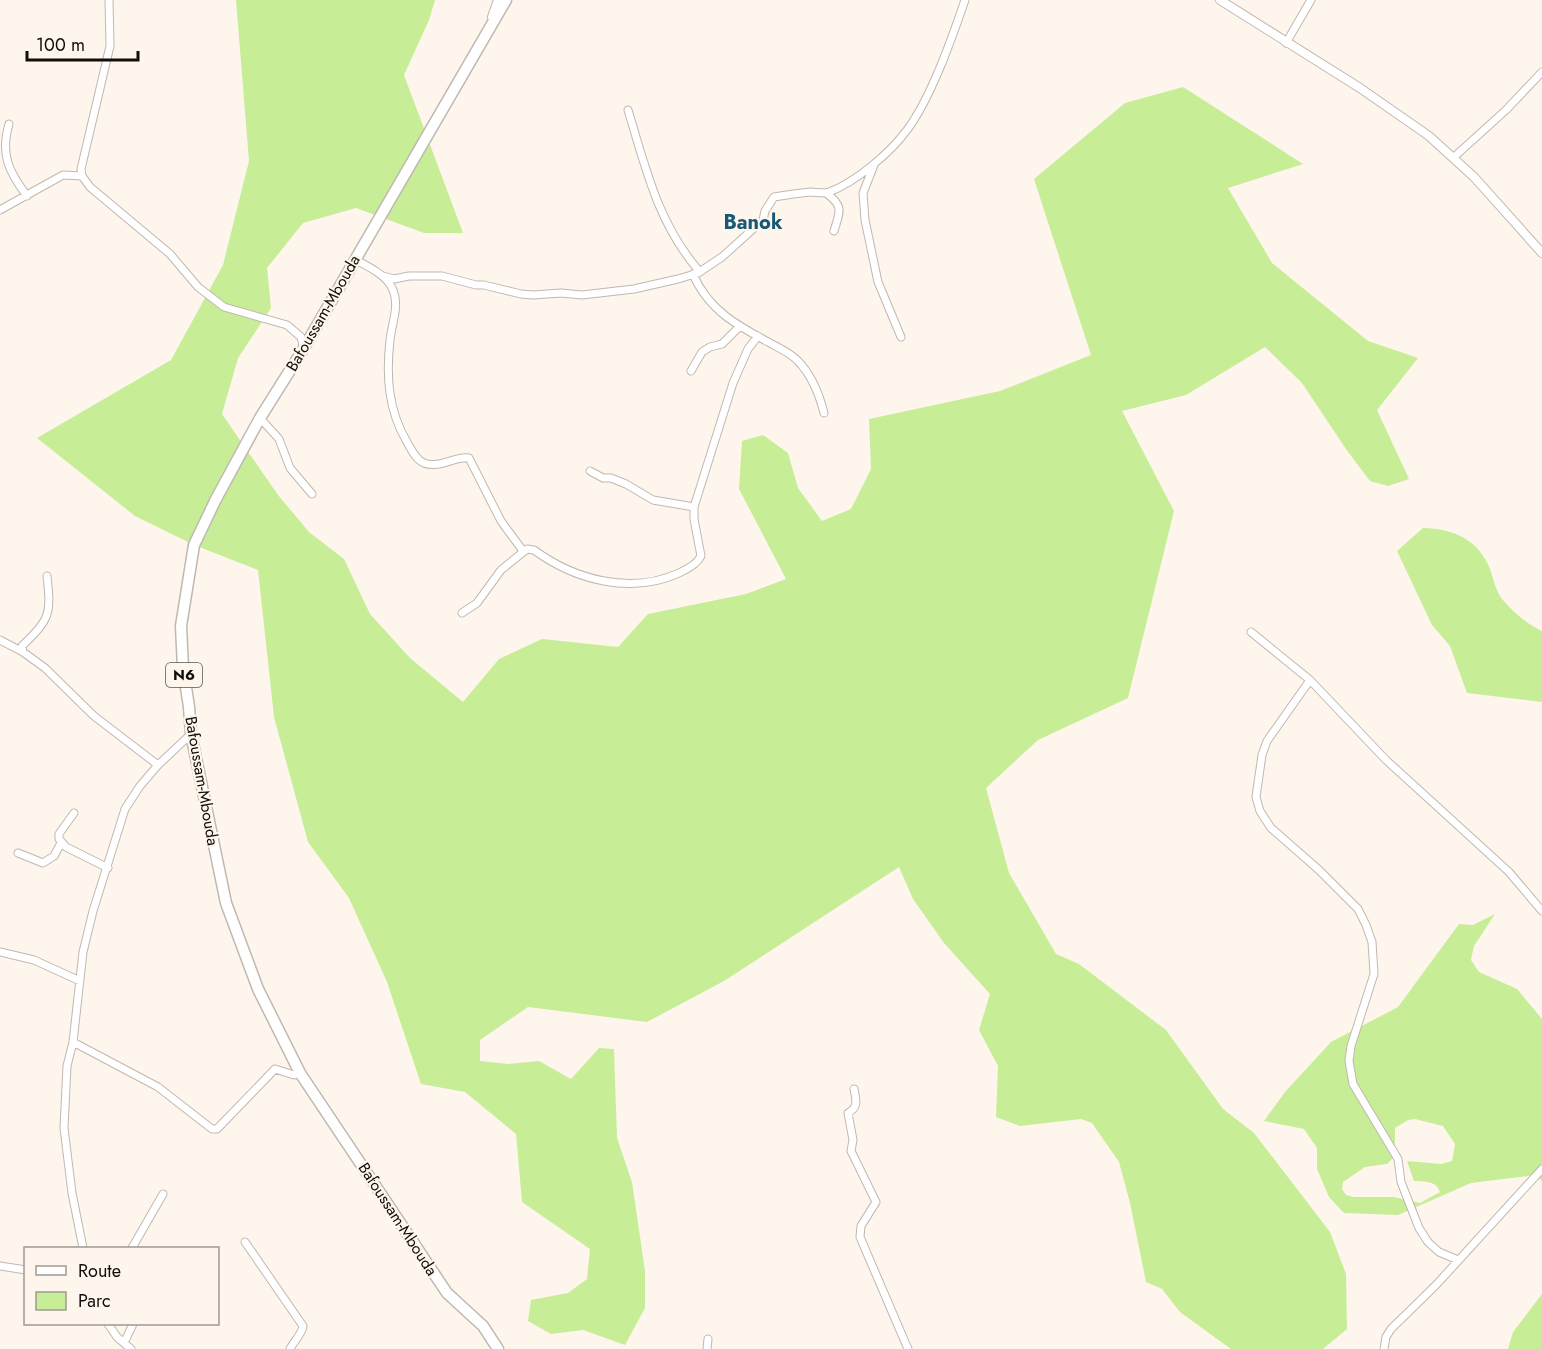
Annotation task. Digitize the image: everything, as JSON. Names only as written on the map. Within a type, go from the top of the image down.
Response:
[{"type":"highway","name":"Bafoussam-Mbouda","points":[[498,1349],[483,1326],[447,1293],[300,1073],[258,989],[226,903],[191,734],[183,668],[181,626],[194,545],[216,499],[260,418],[304,348],[507,0]]},
{"type":"street","points":[[109,0],[110,46],[81,169],[82,176],[110,206],[170,254],[198,287],[224,307],[287,325],[301,338],[304,348]]},
{"type":"street","points":[[487,32],[498,0]]},
{"type":"street","points":[[354,259],[383,276],[394,279],[410,276],[442,276],[469,284],[484,285],[521,294],[582,295],[645,287],[696,273],[722,257],[763,220],[765,211],[774,197],[794,193],[826,193],[853,178],[877,160],[907,130],[944,56],[965,0]]},
{"type":"street","points":[[1220,0],[1370,95],[1429,136],[1454,157],[1484,188],[1542,253]]},
{"type":"street","points":[[1286,43],[1311,0]]},
{"type":"street","points":[[1454,157],[1506,110],[1542,72]]},
{"type":"street","points":[[628,110],[652,193],[696,273],[703,294],[721,313],[739,327],[796,358],[810,376],[820,396],[824,413]]},
{"type":"street","points":[[9,124],[5,137],[6,157],[9,168],[27,196]]},
{"type":"street","points":[[877,160],[863,193],[865,220],[882,298],[901,337]]},
{"type":"street","points":[[0,210],[63,175],[82,176]]},
{"type":"street","points":[[826,193],[839,204],[840,212],[834,231]]},
{"type":"street","points":[[383,276],[391,287],[396,306],[390,339],[388,388],[399,428],[417,458],[424,463],[432,464],[457,458],[469,458],[501,521],[523,551]]},
{"type":"street","points":[[691,371],[702,352],[722,344],[739,327]]},
{"type":"street","points":[[462,613],[477,603],[501,570],[527,549],[534,550],[569,572],[634,584],[665,579],[700,559],[694,507],[737,373],[748,349],[758,336]]},
{"type":"street","points":[[260,418],[279,439],[290,468],[312,494]]},
{"type":"street","points":[[590,471],[603,478],[611,478],[626,484],[653,500],[694,507]]},
{"type":"street","points":[[23,652],[22,646],[42,627],[48,615],[50,602],[47,576]]},
{"type":"street","points":[[1251,632],[1310,680],[1386,760],[1509,872],[1542,911]]},
{"type":"street","points":[[0,640],[23,652],[45,668],[94,716],[158,765]]},
{"type":"street","points":[[1310,680],[1267,741],[1262,755],[1256,797],[1260,811],[1271,828],[1319,870],[1358,909],[1366,925],[1372,942],[1374,974],[1351,1046],[1353,1084],[1398,1159],[1401,1182],[1419,1228],[1428,1242],[1439,1252],[1458,1260]]},
{"type":"street","points":[[83,1247],[72,1193],[64,1128],[68,1066],[86,942],[125,809],[140,786],[158,765],[191,734]]},
{"type":"street","points":[[74,813],[58,839],[61,843],[108,868]]},
{"type":"street","points":[[18,853],[43,863],[54,856],[61,843]]},
{"type":"street","points":[[0,952],[34,960],[80,981]]},
{"type":"street","points":[[73,1042],[158,1087],[212,1129],[217,1129],[275,1069],[294,1075],[300,1073]]},
{"type":"street","points":[[854,1089],[856,1108],[848,1113],[854,1140],[851,1151],[876,1202],[861,1226],[860,1237],[908,1349]]},
{"type":"street","points":[[1384,1349],[1386,1336],[1391,1329],[1542,1169]]},
{"type":"street","points":[[133,1247],[164,1194]]},
{"type":"street","points":[[245,1242],[303,1326],[303,1331],[290,1349]]},
{"type":"street","points":[[0,1266],[24,1270]]},
{"type":"street","points":[[109,1325],[117,1337],[131,1349]]},
{"type":"street","points":[[124,1343],[132,1325]]},
{"type":"street","points":[[707,1349],[708,1339]]},
{"type":"green space","points":[[236,0],[435,0],[429,20],[404,75],[463,233],[424,233],[356,208],[303,223],[267,268],[271,308],[238,358],[222,414],[278,495],[309,532],[344,559],[370,614],[410,658],[463,702],[499,659],[542,639],[618,647],[648,614],[746,594],[786,579],[739,489],[742,441],[763,435],[788,453],[798,488],[822,521],[851,509],[871,469],[869,419],[1000,391],[1091,355],[1034,179],[1125,103],[1183,87],[1303,164],[1228,188],[1272,263],[1368,341],[1418,358],[1377,410],[1409,479],[1388,486],[1370,481],[1302,383],[1265,347],[1186,395],[1122,411],[1174,511],[1128,698],[1038,740],[986,788],[1009,873],[1056,954],[1079,964],[1166,1030],[1223,1109],[1254,1133],[1330,1232],[1346,1274],[1347,1329],[1323,1349],[1231,1349],[1180,1312],[1162,1289],[1146,1282],[1119,1162],[1092,1123],[1081,1119],[1020,1126],[996,1117],[998,1066],[979,1030],[990,994],[944,943],[913,899],[899,867],[724,981],[647,1022],[528,1007],[480,1040],[480,1061],[508,1064],[539,1061],[571,1079],[599,1048],[614,1049],[617,1138],[632,1182],[645,1271],[645,1308],[625,1345],[583,1330],[551,1334],[528,1321],[531,1300],[568,1293],[587,1279],[590,1249],[522,1202],[516,1134],[465,1092],[421,1084],[387,982],[349,898],[308,842],[274,717],[258,570],[194,545],[135,516],[37,438],[171,360],[223,265],[249,161]]},
{"type":"green space","points":[[1423,528],[1455,534],[1472,543],[1485,559],[1502,599],[1520,617],[1542,631],[1542,702],[1467,693],[1450,646],[1432,625],[1397,551]]},
{"type":"green space","points":[[1495,914],[1474,946],[1471,960],[1479,972],[1517,989],[1542,1019],[1542,1181],[1535,1175],[1471,1183],[1398,1215],[1344,1213],[1329,1197],[1317,1169],[1317,1148],[1304,1129],[1264,1121],[1285,1092],[1331,1042],[1398,1007],[1459,924],[1473,925]],"holes":[[[1415,1119],[1443,1126],[1455,1144],[1452,1161],[1442,1164],[1407,1161],[1414,1181],[1436,1185],[1440,1192],[1420,1203],[1394,1197],[1346,1195],[1342,1189],[1343,1182],[1365,1167],[1387,1164],[1392,1159],[1395,1153],[1395,1128],[1408,1120]]]},
{"type":"green space","points":[[1542,1294],[1542,1349],[1508,1349],[1513,1332]]},
{"type":"district","name":"Banok","points":[[753,222]]}]
